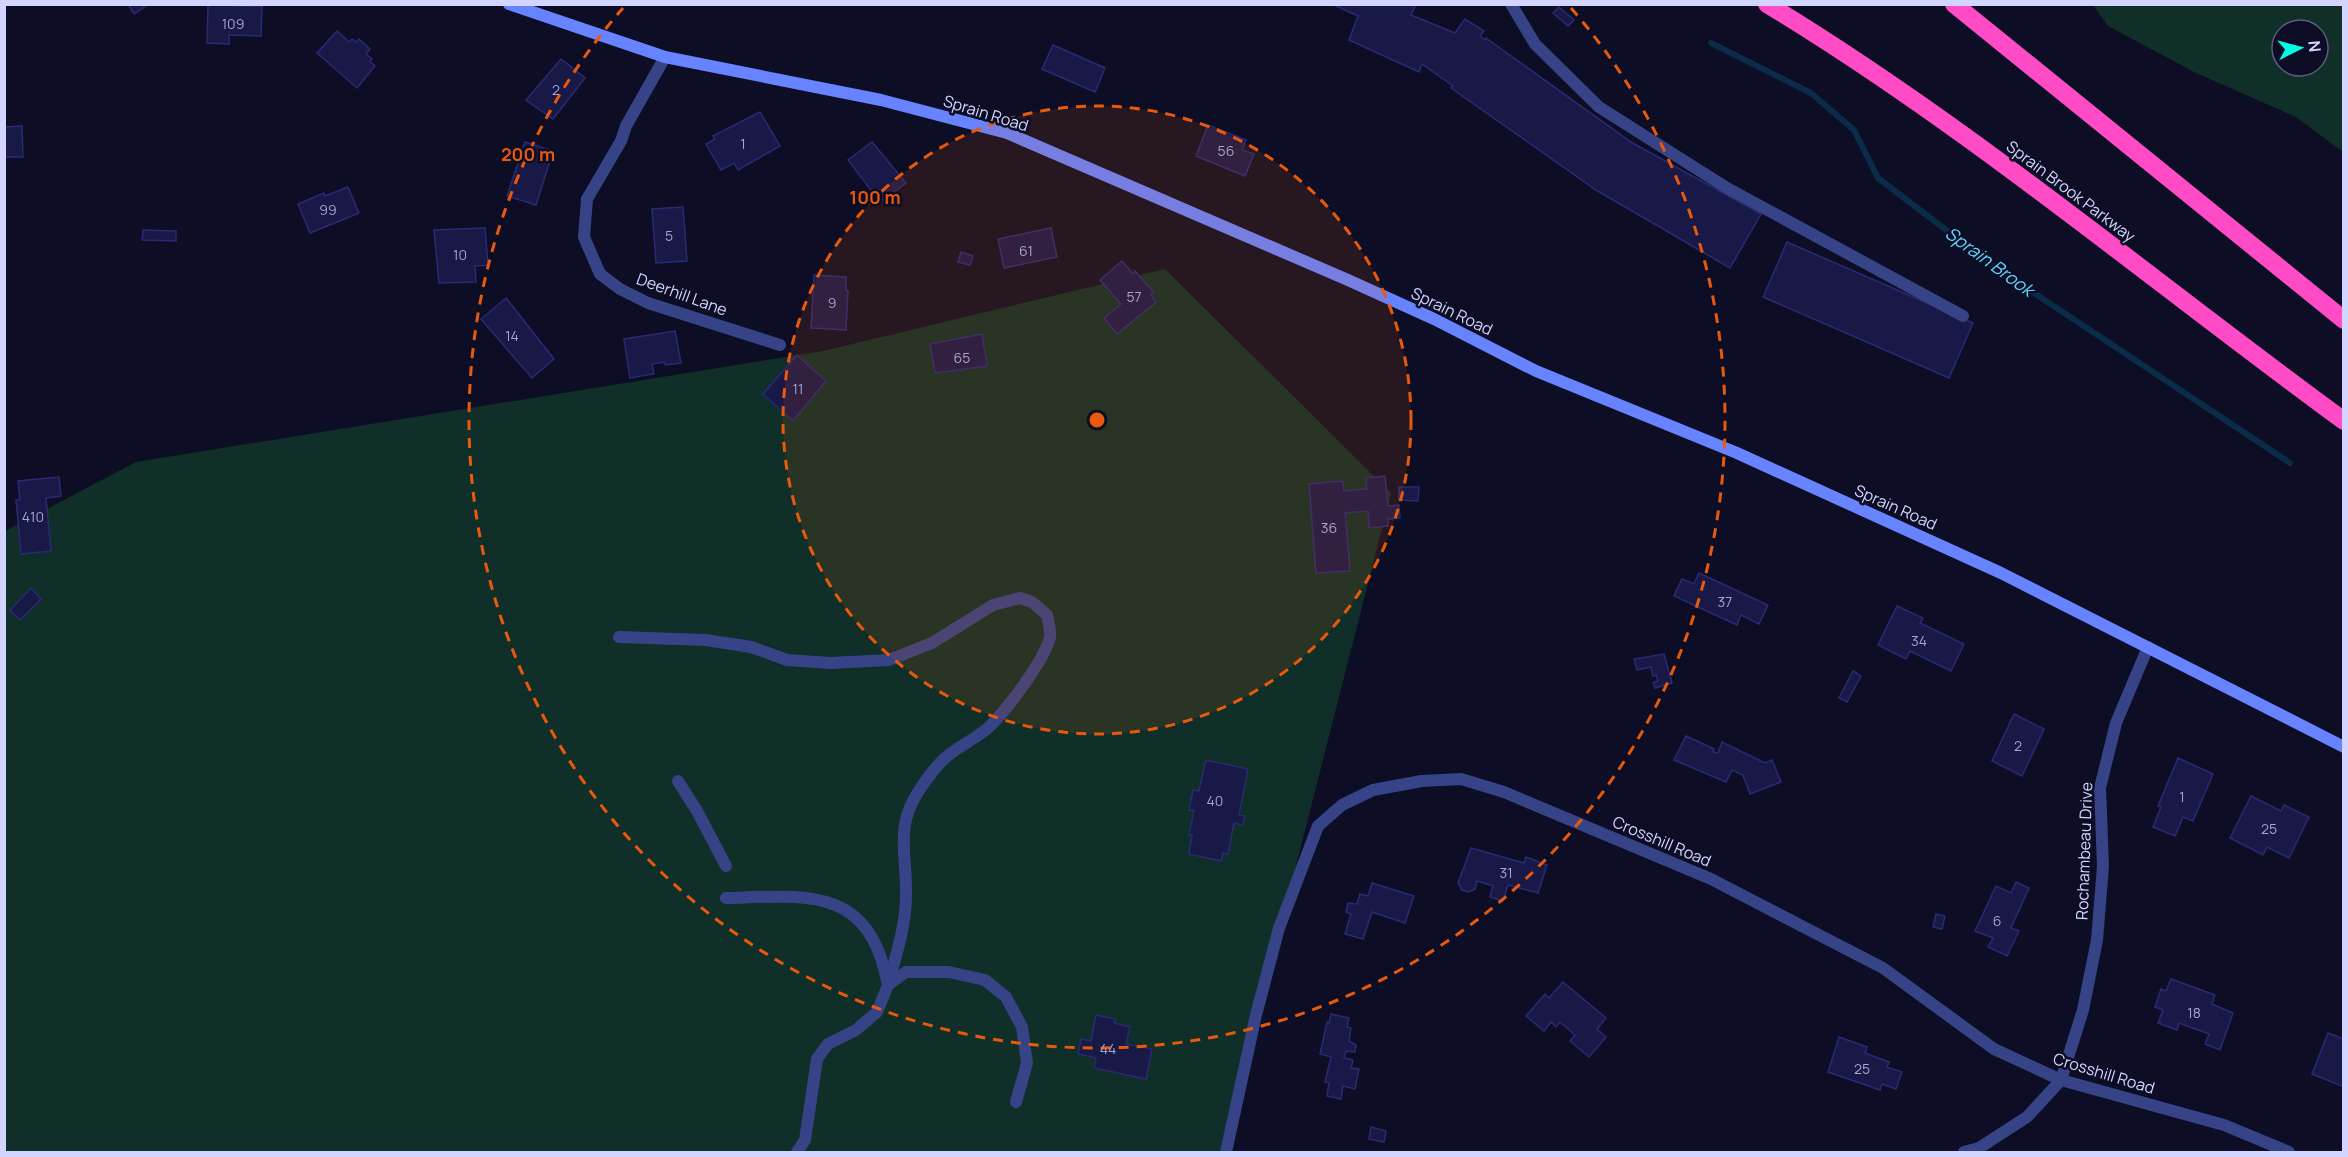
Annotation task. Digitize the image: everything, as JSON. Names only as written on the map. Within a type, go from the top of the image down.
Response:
[{"type":"highway","name":"Sprain Brook Parkway","points":[[1767,4],[1963,135],[2343,421]]},
{"type":"highway","points":[[1954,4],[2343,320]]},
{"type":"street","name":"Sprain Road","points":[[509,4],[665,57],[881,100],[1007,133],[1348,280],[1434,319],[1536,371],[1748,458],[2001,573],[2343,747]]},
{"type":"street","points":[[1511,4],[1535,44],[1599,107],[1727,188],[1963,316]]},
{"type":"street","name":"Deerhill Lane","points":[[665,57],[626,126],[621,141],[587,199],[584,237],[600,274],[620,289],[648,303],[780,345]]},
{"type":"street","points":[[619,638],[706,640],[751,647],[787,660],[830,663],[889,660],[932,643],[993,605],[1020,598],[1032,602],[1047,615],[1050,636],[1040,659],[1018,691],[998,718],[985,730],[947,755],[920,789],[905,818],[906,895],[902,936],[888,985],[877,1012],[856,1030],[828,1044],[817,1059],[805,1140],[797,1152]]},
{"type":"street","name":"Rochambeau Drive","points":[[1964,1152],[1979,1148],[2027,1117],[2061,1080],[2083,1010],[2097,940],[2103,866],[2100,788],[2116,723],[2148,648]]},
{"type":"street","name":"Crosshill Road","points":[[1226,1152],[1256,1016],[1279,928],[1318,826],[1342,805],[1373,790],[1422,781],[1461,779],[1504,792],[1710,879],[1883,968],[1994,1048],[2061,1080],[2223,1125],[2289,1152]]},
{"type":"street","points":[[678,781],[726,866]]},
{"type":"street","points":[[726,898],[800,896],[840,905],[865,925],[882,956],[888,985]]},
{"type":"street","points":[[888,985],[906,972],[949,972],[986,980],[1006,997],[1022,1027],[1028,1063],[1016,1102]]},
{"type":"green space","points":[[2093,5],[2343,5],[2343,152],[2296,117],[2194,72],[2108,26]]},
{"type":"green space","points":[[1165,269],[1391,493],[1223,1152],[5,1152],[5,531],[136,462],[823,351]]},
{"type":"building","points":[[128,4],[149,4],[134,14]]},
{"type":"building","points":[[1332,4],[1416,4],[1411,15],[1455,33],[1465,19],[1484,31],[1480,36],[1485,40],[1486,38],[1631,142],[1761,214],[1730,268],[1596,190],[1451,88],[1453,86],[1422,64],[1419,72],[1349,40],[1358,16]]},
{"type":"building","points":[[208,5],[262,6],[261,36],[229,35],[229,44],[207,43]]},
{"type":"building","points":[[1559,7],[1574,20],[1568,26],[1553,13]]},
{"type":"building","points":[[337,31],[349,42],[352,39],[356,42],[359,39],[370,49],[366,54],[375,66],[357,88],[317,53]]},
{"type":"building","points":[[1053,45],[1105,68],[1095,92],[1042,69]]},
{"type":"building","points":[[561,59],[585,78],[553,119],[526,100]]},
{"type":"building","points":[[760,112],[780,146],[738,170],[734,163],[721,170],[706,144],[715,139],[713,136]]},
{"type":"building","points":[[1208,125],[1246,140],[1242,150],[1254,154],[1245,176],[1196,156]]},
{"type":"building","points":[[22,126],[23,157],[4,157],[4,127]]},
{"type":"building","points":[[525,142],[553,151],[536,205],[507,196]]},
{"type":"building","points":[[872,142],[906,183],[880,202],[848,160]]},
{"type":"building","points":[[348,187],[359,213],[310,233],[298,204],[324,193],[325,196]]},
{"type":"building","points":[[683,207],[687,261],[656,263],[652,209]]},
{"type":"building","points":[[485,228],[488,265],[475,266],[476,282],[439,283],[434,230]]},
{"type":"building","points":[[1051,228],[1057,257],[1004,268],[998,239]]},
{"type":"building","points":[[143,230],[176,231],[176,241],[142,240]]},
{"type":"building","points":[[1787,242],[1973,323],[1949,378],[1763,297]]},
{"type":"building","points":[[961,252],[973,256],[970,265],[958,262]]},
{"type":"building","points":[[1122,261],[1133,274],[1135,271],[1154,293],[1151,295],[1156,302],[1117,334],[1104,318],[1121,304],[1100,280]]},
{"type":"building","points":[[814,275],[846,277],[846,290],[848,291],[846,330],[811,328]]},
{"type":"building","points":[[506,298],[554,359],[532,378],[481,319]]},
{"type":"building","points":[[675,331],[681,363],[652,364],[654,374],[630,378],[624,339]]},
{"type":"building","points":[[982,334],[987,366],[935,373],[930,344]]},
{"type":"building","points":[[797,355],[826,381],[793,421],[763,394]]},
{"type":"building","points":[[1385,476],[1388,506],[1399,505],[1400,518],[1388,519],[1388,526],[1369,528],[1368,511],[1345,513],[1350,571],[1316,573],[1309,484],[1343,481],[1344,491],[1367,489],[1366,478]]},
{"type":"building","points":[[59,477],[61,496],[46,498],[51,551],[21,554],[16,500],[20,500],[18,481]]},
{"type":"building","points":[[1399,487],[1419,487],[1418,501],[1399,500]]},
{"type":"building","points":[[1699,573],[1768,605],[1759,624],[1741,615],[1737,625],[1674,596],[1682,579],[1694,584]]},
{"type":"building","points":[[31,588],[41,599],[20,620],[10,610]]},
{"type":"building","points":[[1897,606],[1923,618],[1920,623],[1964,644],[1951,671],[1910,651],[1906,659],[1878,645]]},
{"type":"building","points":[[1664,654],[1672,683],[1655,688],[1653,683],[1658,681],[1656,675],[1653,676],[1651,667],[1637,670],[1634,659]]},
{"type":"building","points":[[1853,671],[1861,676],[1847,702],[1839,698]]},
{"type":"building","points":[[2014,714],[2044,729],[2022,776],[1992,761]]},
{"type":"building","points":[[1686,736],[1714,749],[1713,752],[1718,753],[1722,742],[1765,763],[1772,760],[1781,782],[1750,794],[1743,775],[1732,770],[1726,782],[1674,760]]},
{"type":"building","points":[[2178,758],[2213,774],[2193,821],[2183,817],[2175,836],[2153,827],[2161,807],[2158,806]]},
{"type":"building","points":[[1206,760],[1248,769],[1239,815],[1245,816],[1242,825],[1234,823],[1228,854],[1223,853],[1221,861],[1189,854],[1192,835],[1189,835],[1194,810],[1189,810],[1193,790],[1199,791]]},
{"type":"building","points":[[2251,796],[2281,811],[2284,805],[2309,817],[2289,858],[2267,847],[2263,855],[2230,838]]},
{"type":"building","points":[[1471,848],[1524,863],[1526,857],[1547,865],[1538,893],[1508,885],[1503,901],[1490,897],[1493,886],[1477,881],[1475,889],[1469,892],[1462,890],[1458,883]]},
{"type":"building","points":[[2016,882],[2029,888],[2011,928],[2019,931],[2007,956],[1988,947],[1993,938],[1975,931],[1996,886],[2011,893]]},
{"type":"building","points":[[1372,883],[1414,896],[1405,923],[1372,912],[1363,939],[1345,934],[1351,914],[1346,912],[1348,903],[1357,904],[1360,894],[1368,896]]},
{"type":"building","points":[[1936,914],[1945,916],[1942,929],[1933,927]]},
{"type":"building","points":[[2171,979],[2215,995],[2212,1004],[2233,1013],[2220,1050],[2205,1044],[2209,1034],[2179,1023],[2177,1030],[2158,1023],[2163,1010],[2155,1007],[2161,989],[2166,991]]},
{"type":"building","points":[[1563,982],[1606,1018],[1597,1029],[1606,1037],[1589,1057],[1570,1041],[1575,1035],[1560,1022],[1556,1027],[1551,1022],[1544,1031],[1526,1016],[1545,994],[1549,998]]},
{"type":"building","points":[[1331,1014],[1349,1018],[1347,1027],[1351,1028],[1349,1041],[1356,1045],[1355,1052],[1346,1051],[1344,1058],[1353,1060],[1351,1068],[1359,1069],[1355,1089],[1343,1086],[1341,1099],[1327,1096],[1329,1083],[1325,1082],[1331,1057],[1320,1054]]},
{"type":"building","points":[[1096,1015],[1115,1019],[1114,1023],[1130,1027],[1126,1044],[1152,1049],[1146,1079],[1094,1068],[1096,1058],[1078,1054],[1081,1039],[1091,1041]]},
{"type":"building","points":[[2328,1033],[2344,1039],[2344,1087],[2312,1074]]},
{"type":"building","points":[[1839,1037],[1867,1047],[1865,1053],[1889,1062],[1887,1067],[1902,1072],[1896,1089],[1882,1084],[1880,1090],[1828,1072]]},
{"type":"building","points":[[1371,1127],[1386,1131],[1384,1142],[1369,1139]]},
{"type":"waterway","name":"Sprain Brook","points":[[1711,43],[1811,93],[1854,130],[1878,178],[1992,265],[2290,463]]}]
